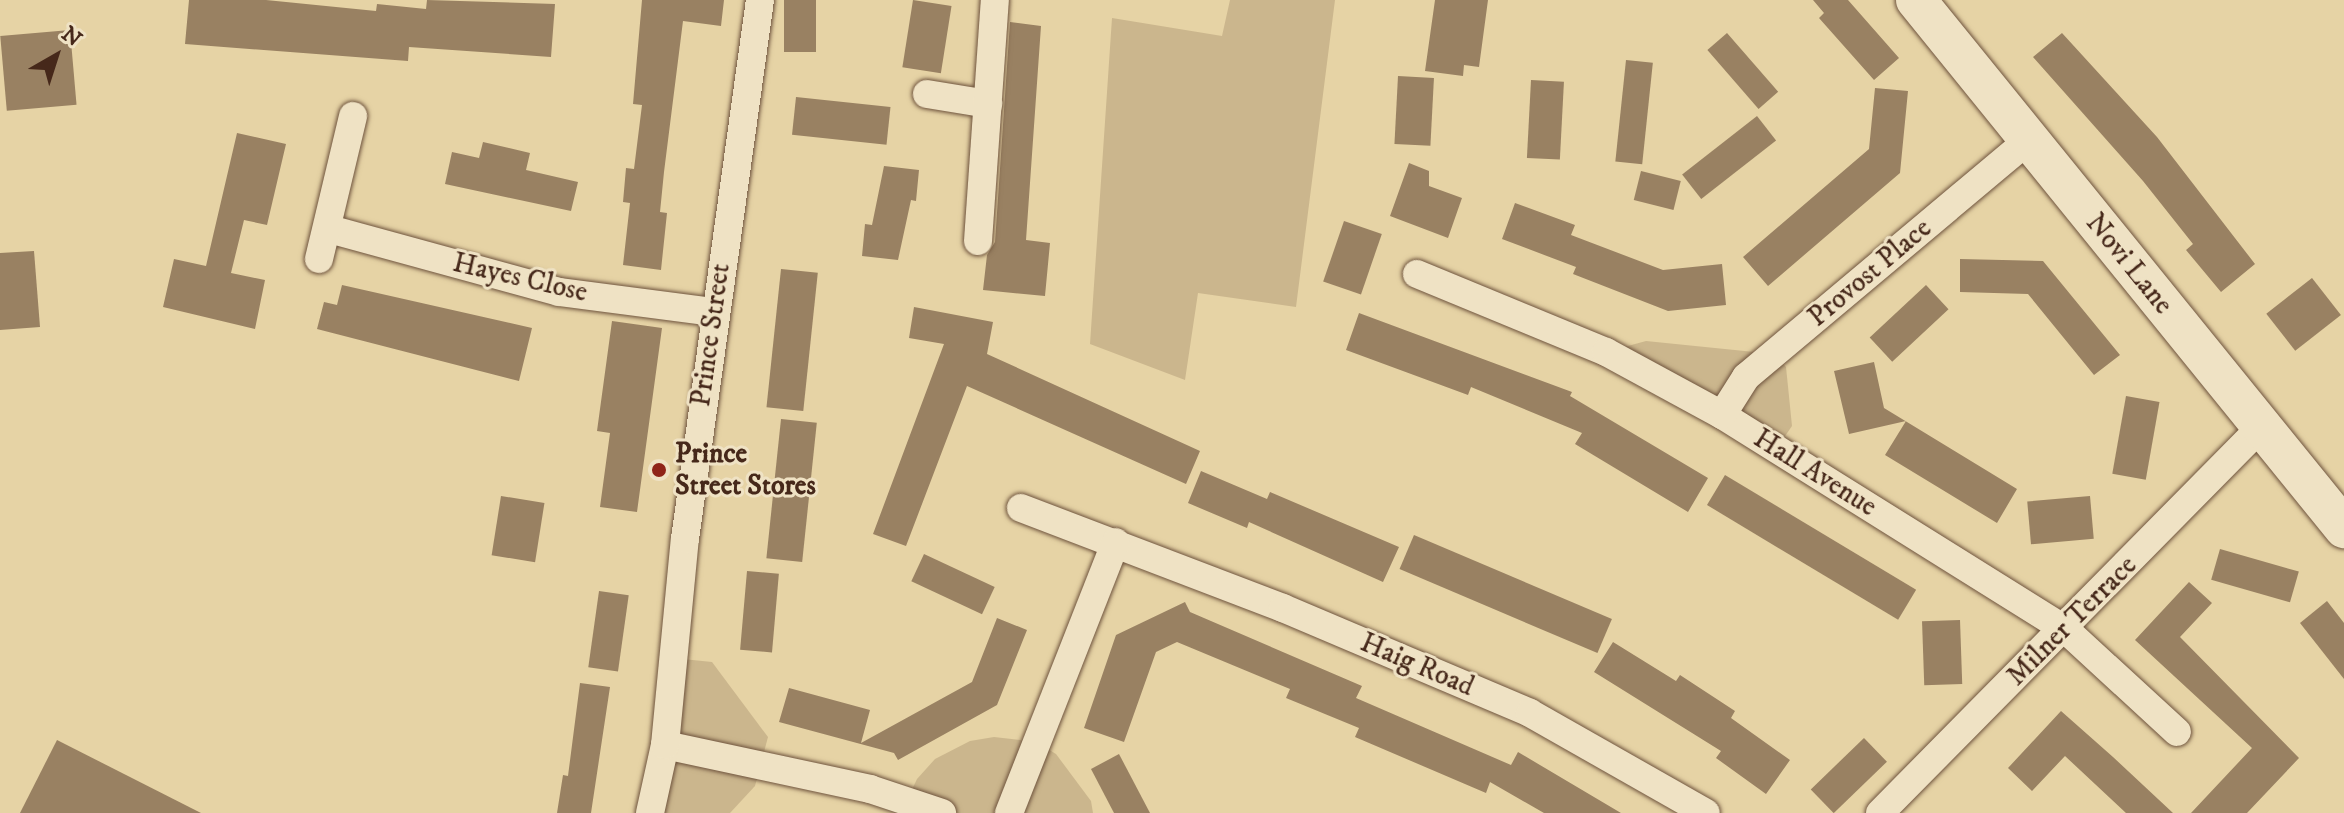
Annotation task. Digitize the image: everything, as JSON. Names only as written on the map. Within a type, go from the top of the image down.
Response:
[{"type":"street","name":"Prince Street","points":[[650,813],[665,745],[714,312],[760,0]]},
{"type":"street","points":[[978,241],[995,0]]},
{"type":"street","name":"Novi Lane","points":[[1916,0],[2344,528]]},
{"type":"street","points":[[927,94],[988,104]]},
{"type":"street","points":[[319,259],[329,229],[353,116]]},
{"type":"street","name":"Provost Place","points":[[1722,415],[1746,377],[2028,140]]},
{"type":"street","name":"Hayes Close","points":[[329,229],[559,292],[714,312]]},
{"type":"street","name":"Hall Avenue","points":[[1417,274],[1606,352],[1722,415],[2065,629],[2177,732]]},
{"type":"street","name":"Milner Terrace","points":[[1880,813],[2065,629],[2262,426]]},
{"type":"street","name":"Haig Road","points":[[1021,508],[1116,542],[1530,713],[1706,813]]},
{"type":"street","points":[[1009,813],[1116,542]]},
{"type":"street","points":[[665,745],[870,789],[942,813]]},
{"type":"shaded area","points":[[1230,0],[1335,0],[1296,307],[1198,293],[1185,380],[1090,344],[1112,18],[1222,36]]},
{"type":"shaded area","points":[[1646,341],[1774,354],[1786,367],[1792,426],[1776,449],[1606,352]]},
{"type":"shaded area","points":[[673,658],[712,662],[768,737],[755,786],[730,813],[650,813]]},
{"type":"shaded area","points":[[994,737],[1036,742],[1056,754],[1091,801],[1093,813],[901,813],[917,779],[935,759],[970,741]]},
{"type":"building","points":[[189,0],[266,0],[376,11],[377,4],[426,9],[427,0],[555,4],[551,57],[409,47],[408,61],[185,44]]},
{"type":"building","points":[[642,0],[724,0],[721,26],[683,21],[660,212],[667,213],[661,270],[623,265],[630,203],[623,202],[626,168],[634,169],[642,105],[633,104]]},
{"type":"building","points":[[784,0],[816,0],[816,52],[784,52]]},
{"type":"building","points":[[913,0],[952,6],[941,73],[902,67]]},
{"type":"building","points":[[1435,0],[1488,0],[1479,67],[1464,65],[1463,76],[1425,71]]},
{"type":"building","points":[[1813,0],[1848,0],[1899,58],[1874,80],[1819,18],[1824,13]]},
{"type":"building","points":[[1010,22],[1041,26],[1026,240],[1050,243],[1045,296],[983,290],[987,255],[995,242]]},
{"type":"building","points":[[70,30],[77,105],[7,111],[0,36]]},
{"type":"building","points":[[1727,33],[1778,92],[1759,109],[1707,50]]},
{"type":"building","points":[[2062,33],[2157,137],[2255,264],[2221,292],[2186,250],[2193,244],[2143,181],[2033,57]]},
{"type":"building","points":[[1626,60],[1653,63],[1642,164],[1615,161]]},
{"type":"building","points":[[1398,76],[1434,78],[1430,146],[1394,144]]},
{"type":"building","points":[[1531,80],[1564,82],[1560,160],[1527,158]]},
{"type":"building","points":[[1875,88],[1908,91],[1900,173],[1768,286],[1743,257],[1869,149]]},
{"type":"building","points":[[796,97],[890,107],[887,145],[792,135]]},
{"type":"building","points":[[1757,116],[1776,140],[1701,199],[1682,174]]},
{"type":"building","points":[[237,133],[286,144],[267,225],[244,220],[231,273],[265,280],[255,329],[163,307],[174,259],[206,266]]},
{"type":"building","points":[[483,142],[530,153],[526,170],[578,182],[571,211],[445,184],[452,152],[479,158]]},
{"type":"building","points":[[1409,163],[1429,171],[1429,186],[1462,198],[1448,238],[1390,216]]},
{"type":"building","points":[[884,166],[919,170],[916,201],[911,200],[898,260],[862,256],[865,224],[872,225]]},
{"type":"building","points":[[1641,171],[1681,181],[1674,210],[1634,200]]},
{"type":"building","points":[[1515,203],[1575,225],[1571,235],[1663,270],[1722,264],[1726,305],[1668,311],[1573,274],[1576,267],[1502,239]]},
{"type":"building","points":[[1344,221],[1382,234],[1361,295],[1323,282]]},
{"type":"building","points":[[34,251],[40,327],[0,330],[0,253]]},
{"type":"building","points":[[1960,259],[2043,261],[2120,355],[2094,375],[2028,294],[1960,292]]},
{"type":"building","points":[[781,269],[818,273],[803,411],[766,407]]},
{"type":"building","points":[[2312,278],[2341,315],[2295,351],[2266,314]]},
{"type":"building","points":[[342,285],[532,328],[519,381],[317,329],[324,302],[337,305]]},
{"type":"building","points":[[1926,285],[1949,309],[1892,362],[1870,338]]},
{"type":"building","points":[[914,307],[993,322],[987,354],[1200,451],[1186,484],[967,386],[906,546],[873,534],[944,344],[909,338]]},
{"type":"building","points":[[1359,313],[1572,392],[1570,396],[1708,478],[1688,512],[1575,444],[1582,433],[1471,387],[1468,395],[1346,350]]},
{"type":"building","points":[[612,321],[662,328],[637,512],[600,507],[610,433],[597,431]]},
{"type":"building","points":[[1874,362],[1884,408],[1906,421],[1849,434],[1834,371]]},
{"type":"building","points":[[2126,396],[2159,402],[2146,480],[2112,474]]},
{"type":"building","points":[[781,419],[817,423],[802,562],[766,558]]},
{"type":"building","points":[[1906,421],[2017,489],[1997,523],[1885,455]]},
{"type":"building","points":[[1201,471],[1267,499],[1270,492],[1399,547],[1383,582],[1249,522],[1247,528],[1188,503]]},
{"type":"building","points":[[1725,475],[1916,590],[1898,620],[1707,505]]},
{"type":"building","points":[[501,496],[544,503],[535,562],[492,555]]},
{"type":"building","points":[[2090,496],[2094,539],[2031,544],[2027,501]]},
{"type":"building","points":[[1414,535],[1612,619],[1597,653],[1400,569]]},
{"type":"building","points":[[2220,549],[2299,572],[2290,602],[2211,580]]},
{"type":"building","points":[[924,554],[995,587],[982,614],[911,581]]},
{"type":"building","points":[[747,571],[779,574],[772,652],[740,650]]},
{"type":"building","points":[[2189,582],[2212,603],[2180,637],[2299,758],[2247,813],[2191,813],[2252,748],[2135,640]]},
{"type":"building","points":[[599,591],[629,595],[618,671],[588,667]]},
{"type":"building","points":[[2327,601],[2344,623],[2344,679],[2300,623]]},
{"type":"building","points":[[1185,602],[1190,612],[1362,686],[1356,698],[1511,765],[1518,752],[1621,813],[1544,813],[1490,782],[1486,793],[1355,737],[1359,728],[1286,698],[1290,689],[1177,642],[1156,652],[1124,742],[1084,728],[1116,635]]},
{"type":"building","points":[[997,618],[1027,630],[997,705],[898,760],[894,753],[779,722],[789,688],[870,710],[861,743],[972,682]]},
{"type":"building","points":[[1960,620],[1962,684],[1924,685],[1922,621]]},
{"type":"building","points":[[1613,642],[1676,681],[1680,675],[1735,711],[1731,718],[1790,760],[1766,794],[1716,758],[1721,751],[1594,672]]},
{"type":"building","points":[[580,683],[610,687],[591,813],[557,813],[563,775],[568,776]]},
{"type":"building","points":[[2061,711],[2173,813],[2126,813],[2065,756],[2032,791],[2008,768]]},
{"type":"building","points":[[1864,738],[1887,762],[1834,813],[1811,789]]},
{"type":"building","points":[[57,740],[201,813],[20,813]]},
{"type":"building","points":[[1119,754],[1150,813],[1114,813],[1091,769]]},
{"type":"place","name":"Prince Street Stores","points":[[659,470]]}]
